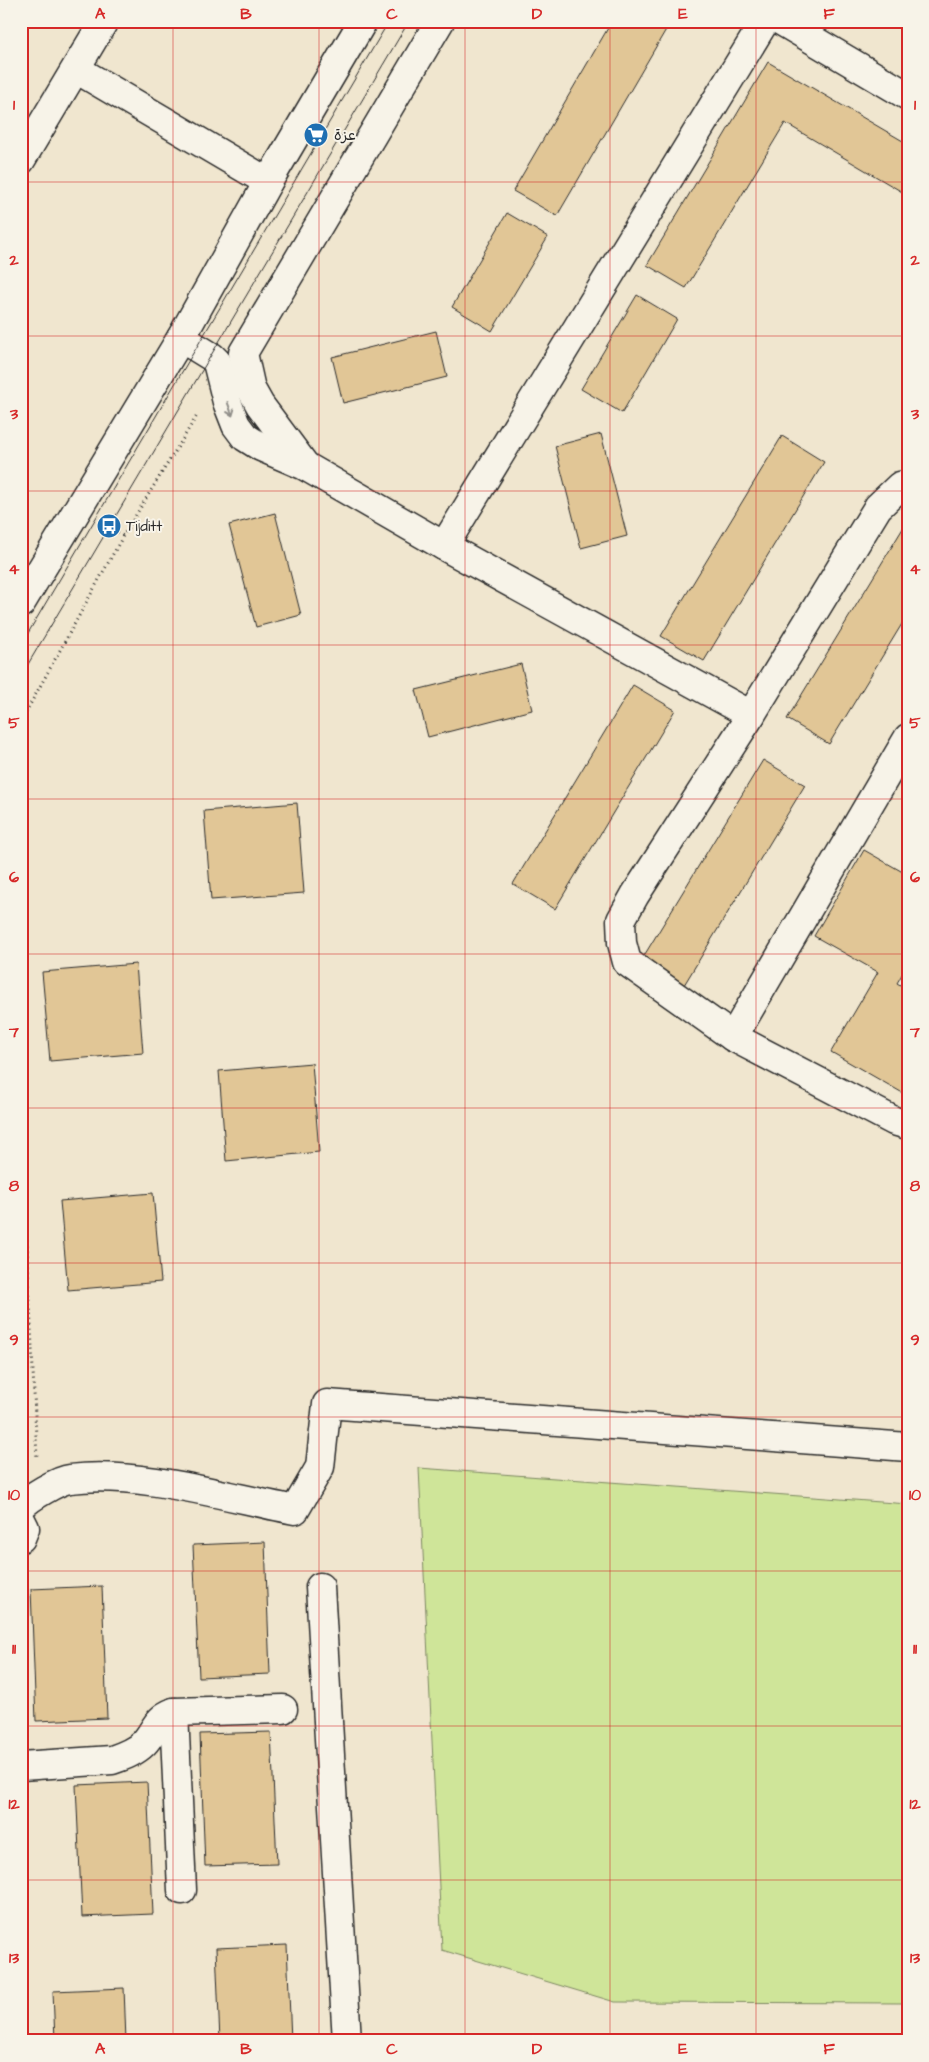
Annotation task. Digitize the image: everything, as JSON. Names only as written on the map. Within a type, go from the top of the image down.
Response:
[{"type":"street","points":[[21,160],[104,21]]},
{"type":"street","points":[[21,603],[181,338],[268,182],[364,21]]},
{"type":"street","points":[[217,362],[243,353],[440,21]]},
{"type":"street","points":[[444,546],[765,21]]},
{"type":"street","points":[[781,21],[908,96]]},
{"type":"street","points":[[76,69],[268,182]]},
{"type":"street","points":[[181,338],[217,362],[227,402],[236,425],[245,437],[261,447],[305,466],[444,546],[751,715]]},
{"type":"street","points":[[243,353],[251,389],[260,406],[305,466]]},
{"type":"street","points":[[908,485],[900,486],[878,507],[751,715],[635,894],[621,920],[622,944],[627,962],[733,1037],[894,1122],[908,1126]]},
{"type":"street","points":[[733,1037],[908,738]]},
{"type":"street","points":[[21,1538],[25,1528],[25,1505],[68,1479],[128,1479],[159,1483],[295,1510],[320,1467],[327,1404],[908,1447]]},
{"type":"street","points":[[320,1587],[347,2041]]},
{"type":"street","points":[[21,1766],[119,1758],[145,1742],[160,1719],[174,1712],[283,1709]]},
{"type":"street","points":[[174,1712],[182,1890]]},
{"type":"path","points":[[21,721],[123,536],[200,411]]},
{"type":"path","points":[[21,1155],[29,1269],[25,1505]]},
{"type":"green space","points":[[419,1468],[908,1504],[908,2003],[615,2002],[442,1950]]},
{"type":"building","points":[[597,21],[671,21],[557,216],[513,191],[608,28]]},
{"type":"building","points":[[768,62],[908,144],[908,186],[904,193],[785,123],[686,288],[647,265]]},
{"type":"building","points":[[507,213],[548,237],[492,331],[452,307]]},
{"type":"building","points":[[637,295],[677,319],[622,413],[581,389]]},
{"type":"building","points":[[436,331],[447,377],[343,403],[332,357]]},
{"type":"building","points":[[601,434],[627,536],[581,548],[555,446]]},
{"type":"building","points":[[782,436],[824,462],[704,661],[661,636]]},
{"type":"building","points":[[275,513],[301,615],[256,627],[229,525]]},
{"type":"building","points":[[908,520],[908,614],[829,744],[787,719]]},
{"type":"building","points":[[521,664],[532,710],[428,737],[416,690]]},
{"type":"building","points":[[633,685],[675,710],[555,909],[513,884]]},
{"type":"building","points":[[763,760],[805,785],[684,985],[642,959]]},
{"type":"building","points":[[297,803],[304,893],[211,900],[204,811]]},
{"type":"building","points":[[864,850],[908,875],[908,964],[897,983],[908,990],[908,1096],[831,1052],[878,972],[814,936]]},
{"type":"building","points":[[136,964],[143,1053],[50,1061],[42,972]]},
{"type":"building","points":[[312,1063],[319,1152],[226,1161],[219,1071]]},
{"type":"building","points":[[153,1193],[161,1282],[68,1290],[60,1201]]},
{"type":"building","points":[[265,1542],[270,1674],[199,1677],[193,1545]]},
{"type":"building","points":[[102,1586],[107,1718],[36,1721],[31,1589]]},
{"type":"building","points":[[271,1732],[277,1864],[205,1866],[200,1734]]},
{"type":"building","points":[[147,1782],[153,1914],[82,1917],[76,1785]]},
{"type":"building","points":[[287,1945],[291,2041],[220,2041],[216,1948]]},
{"type":"building","points":[[124,1988],[126,2041],[55,2041],[53,1991]]},
{"type":"tram line","points":[[21,645],[389,21]]},
{"type":"tram line","points":[[21,676],[409,21]]},
{"type":"place","name":"عزة","points":[[316,135]]},
{"type":"place","name":"Tijditt","points":[[109,526]]}]
